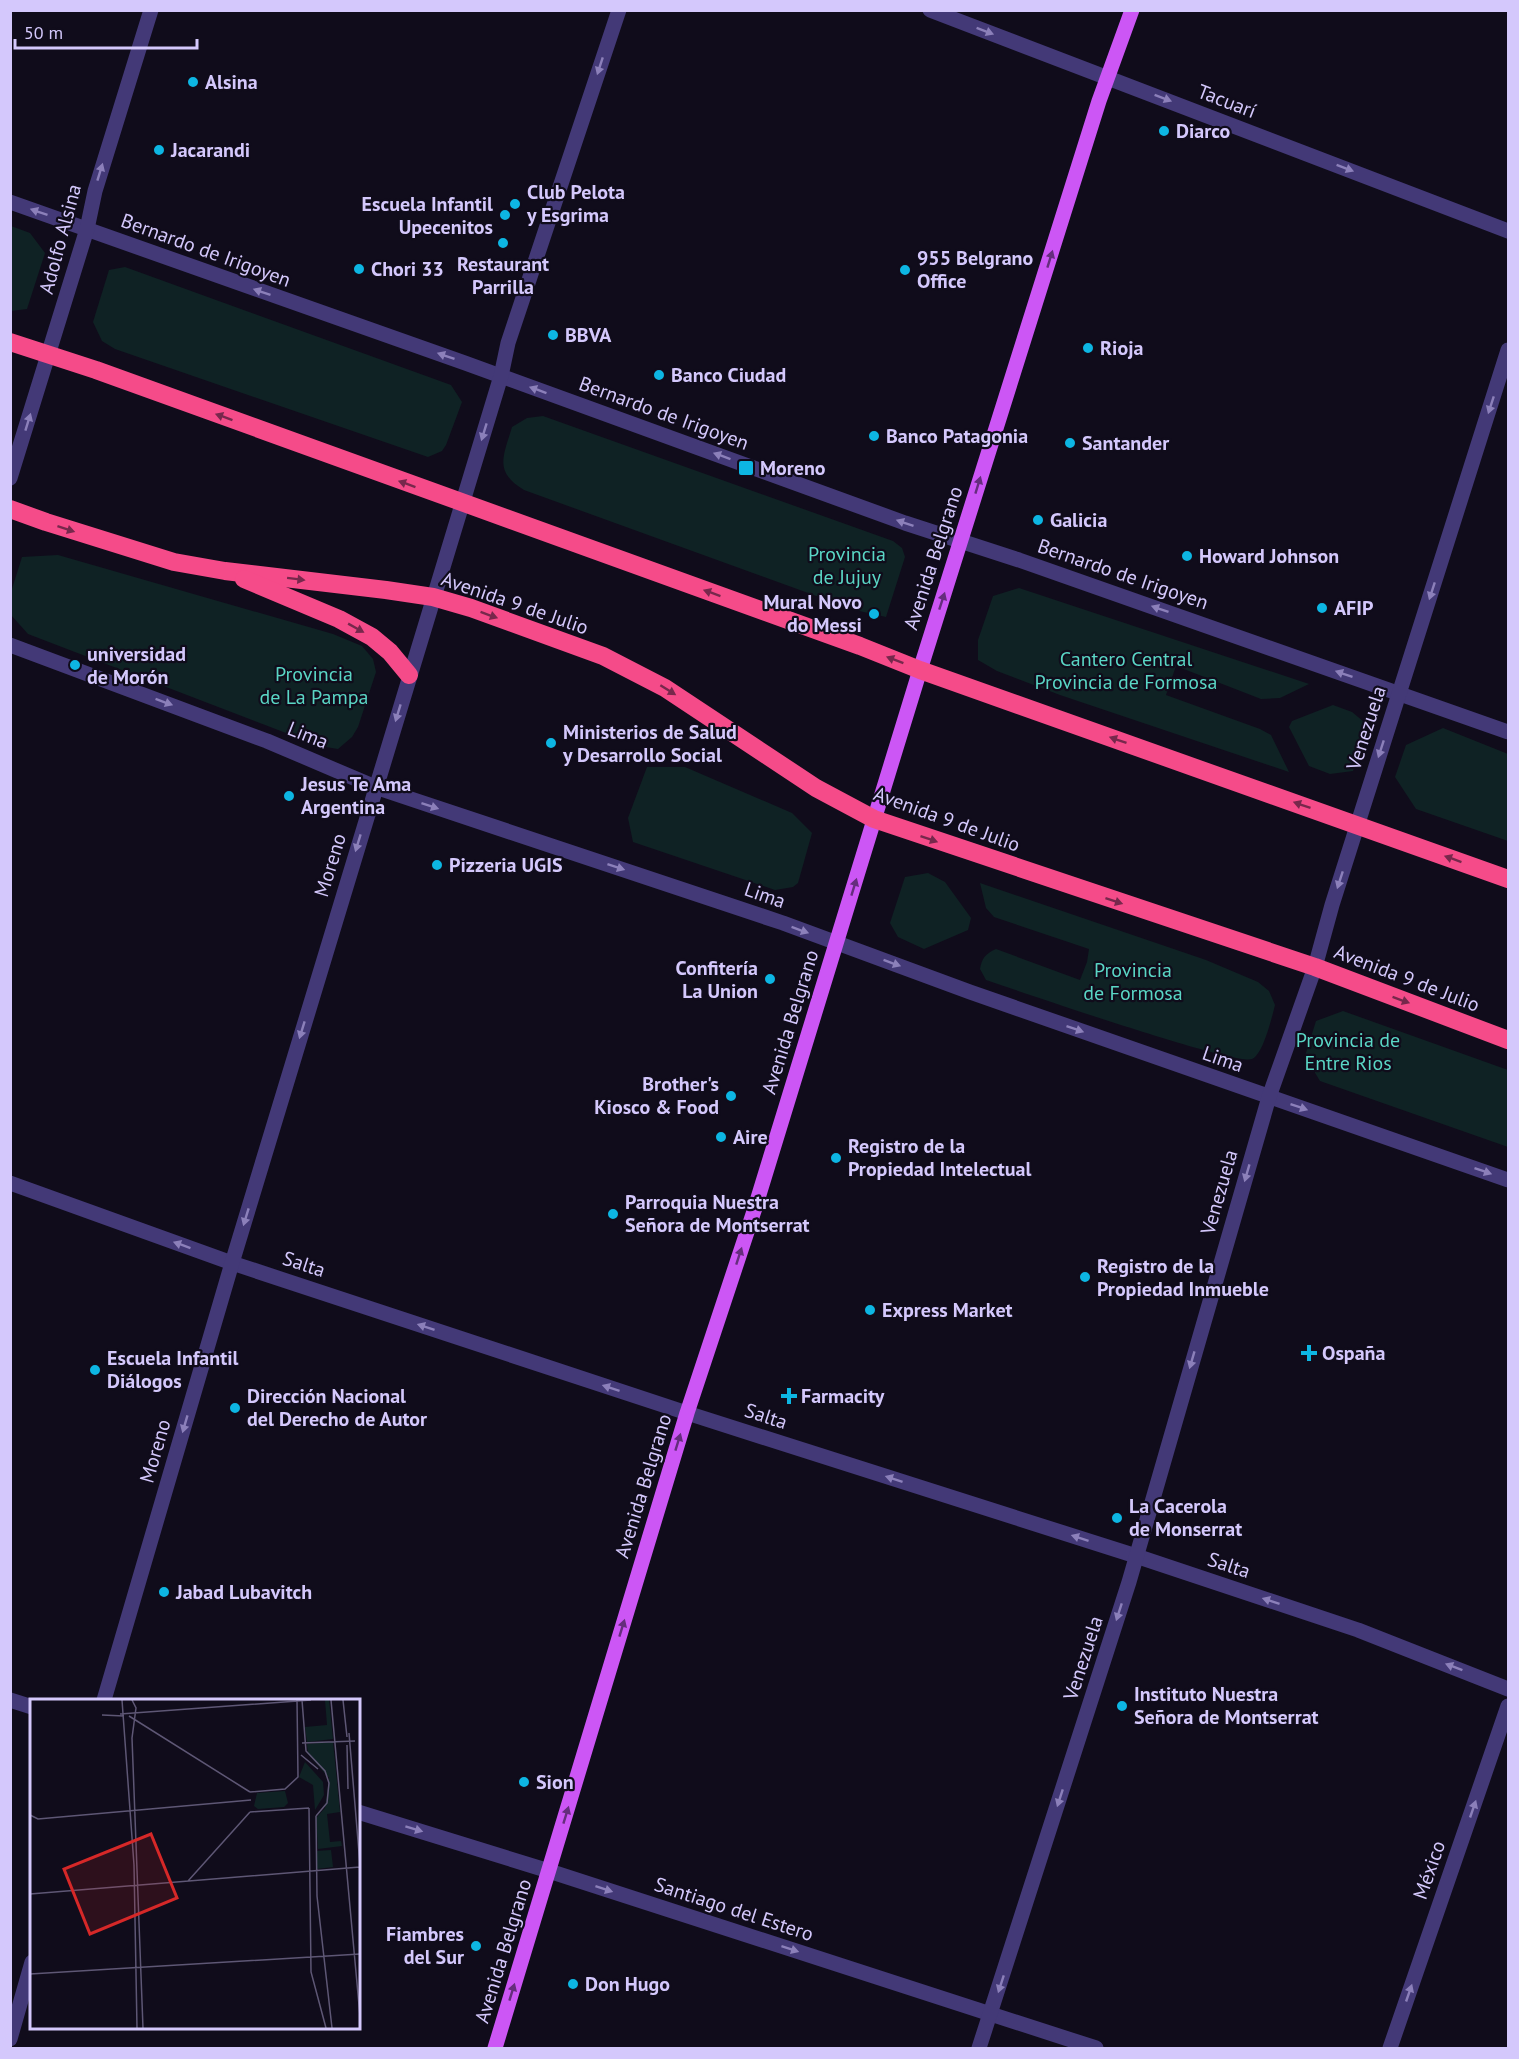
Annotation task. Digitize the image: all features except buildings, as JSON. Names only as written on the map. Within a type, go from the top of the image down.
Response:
[{"type":"highway","points":[[10,342],[96,370],[860,646],[920,670],[1509,879]]},
{"type":"highway","name":"Avenida 9 de Julio","points":[[10,509],[174,562],[225,571],[433,597],[471,609],[603,657],[646,678],[665,688],[816,788],[874,819],[1315,967],[1509,1040]]},
{"type":"highway","points":[[225,571],[339,619],[372,637],[390,652],[410,675]]},
{"type":"main road","name":"Avenida Belgrano","points":[[495,2049],[687,1413],[754,1211],[920,670],[1108,78],[1132,10]]},
{"type":"street","name":"Adolfo Alsina","points":[[10,478],[87,229],[95,191],[151,10]]},
{"type":"street","name":"Moreno","points":[[105,1699],[232,1263],[501,376],[508,343],[619,10]]},
{"type":"street","name":"Tacuarí","points":[[930,10],[1509,231]]},
{"type":"street","name":"Bernardo de Irigoyen","points":[[10,202],[501,376],[905,523],[1509,732]]},
{"type":"street","name":"Venezuela","points":[[979,2049],[1136,1556],[1269,1097],[1315,967],[1357,825],[1509,350]]},
{"type":"street","name":"Lima","points":[[10,645],[267,741],[375,787],[762,916],[970,992],[1509,1180]]},
{"type":"street","name":"Salta","points":[[10,1184],[232,1263],[1358,1630],[1509,1689]]},
{"type":"street","points":[[10,1700],[30,1706]]},
{"type":"street","name":"México","points":[[1390,2049],[1509,1706]]},
{"type":"street","name":"Santiago del Estero","points":[[360,1813],[549,1871],[1096,2049]]},
{"type":"street","points":[[10,2039],[30,1969]]},
{"type":"green space","points":[[11,226],[30,233],[45,253],[27,309],[11,311]]},
{"type":"green space","points":[[125,267],[451,385],[462,402],[446,445],[442,451],[428,457],[115,349],[102,341],[93,322],[109,270]]},
{"type":"green space","name":"Provincia de Jujuy","points":[[543,416],[893,541],[902,548],[905,557],[886,617],[855,610],[524,490],[508,477],[505,470],[503,463],[506,447],[512,427],[527,418]]},
{"type":"green space","name":"Provincia de La Pampa","points":[[58,555],[333,634],[362,646],[373,659],[376,672],[358,727],[352,737],[338,749],[320,746],[28,634],[11,615],[11,592],[22,557]]},
{"type":"green space","name":"Cantero Central Provincia de Formosa","points":[[1019,588],[1309,684],[1280,698],[1261,699],[1176,666],[1166,695],[1271,735],[1289,772],[1060,695],[997,671],[978,660],[978,640],[993,596]]},
{"type":"green space","points":[[1333,705],[1352,712],[1370,727],[1353,771],[1330,774],[1309,766],[1289,727],[1292,721]]},
{"type":"green space","points":[[1443,728],[1508,754],[1508,841],[1416,809],[1395,777],[1406,745]]},
{"type":"green space","points":[[647,767],[685,767],[792,813],[812,833],[798,883],[793,887],[775,890],[633,842],[628,818]]},
{"type":"green space","points":[[928,873],[945,882],[971,918],[968,930],[924,949],[898,937],[890,923],[905,877]]},
{"type":"green space","name":"Provincia de Formosa","points":[[980,883],[1206,960],[1258,982],[1269,991],[1275,1005],[1260,1051],[1252,1059],[1208,1051],[986,980],[980,969],[982,962],[996,949],[1080,980],[1089,949],[994,917],[986,908]]},
{"type":"green space","name":"Provincia de Entre Rios","points":[[1343,1011],[1508,1070],[1508,1147],[1320,1081],[1305,1056],[1316,1021]]},
{"type":"place","name":"Alsina","points":[[193,82]]},
{"type":"place","name":"Diarco","points":[[1164,131]]},
{"type":"place","name":"Jacarandi","points":[[159,150]]},
{"type":"place","name":"Club Pelota y Esgrima","points":[[515,204]]},
{"type":"place","name":"Escuela Infantil Upecenitos","points":[[505,215]]},
{"type":"place","name":"Restaurant Parrilla","points":[[503,243]]},
{"type":"place","name":"Chori 33","points":[[359,269]]},
{"type":"place","name":"955 Belgrano Office","points":[[905,270]]},
{"type":"place","name":"BBVA","points":[[553,335]]},
{"type":"place","name":"Rioja","points":[[1088,348]]},
{"type":"place","name":"Banco Ciudad","points":[[659,375]]},
{"type":"place","name":"Banco Patagonia","points":[[874,436]]},
{"type":"place","name":"Santander","points":[[1070,443]]},
{"type":"place","name":"Moreno","points":[[746,468]]},
{"type":"place","name":"Galicia","points":[[1038,520]]},
{"type":"place","name":"Howard Johnson","points":[[1187,556]]},
{"type":"place","name":"AFIP","points":[[1322,608]]},
{"type":"place","name":"Mural Novo do Messi","points":[[874,614]]},
{"type":"place","name":"universidad de Morón","points":[[75,665]]},
{"type":"place","name":"Ministerios de Salud y Desarrollo Social","points":[[551,743]]},
{"type":"place","name":"Jesus Te Ama Argentina","points":[[289,796]]},
{"type":"place","name":"Pizzeria UGIS","points":[[437,865]]},
{"type":"place","name":"Confitería La Union","points":[[770,979]]},
{"type":"place","name":"Brother's Kiosco & Food","points":[[731,1096]]},
{"type":"place","name":"Aire","points":[[721,1137]]},
{"type":"place","name":"Registro de la Propiedad Intelectual","points":[[836,1158]]},
{"type":"place","name":"Parroquia Nuestra Señora de Montserrat","points":[[613,1214]]},
{"type":"place","name":"Registro de la Propiedad Inmueble","points":[[1085,1277]]},
{"type":"place","name":"Express Market","points":[[870,1310]]},
{"type":"place","name":"Ospaña","points":[[1309,1353]]},
{"type":"place","name":"Escuela Infantil Diálogos","points":[[95,1370]]},
{"type":"place","name":"Farmacity","points":[[789,1396]]},
{"type":"place","name":"Dirección Nacional del Derecho de Autor","points":[[235,1408]]},
{"type":"place","name":"La Cacerola de Monserrat","points":[[1117,1518]]},
{"type":"place","name":"Jabad Lubavitch","points":[[164,1592]]},
{"type":"place","name":"Instituto Nuestra Señora de Montserrat","points":[[1122,1706]]},
{"type":"place","name":"Sion","points":[[524,1782]]},
{"type":"place","name":"Fiambres del Sur","points":[[476,1946]]},
{"type":"place","name":"Don Hugo","points":[[573,1984]]}]
